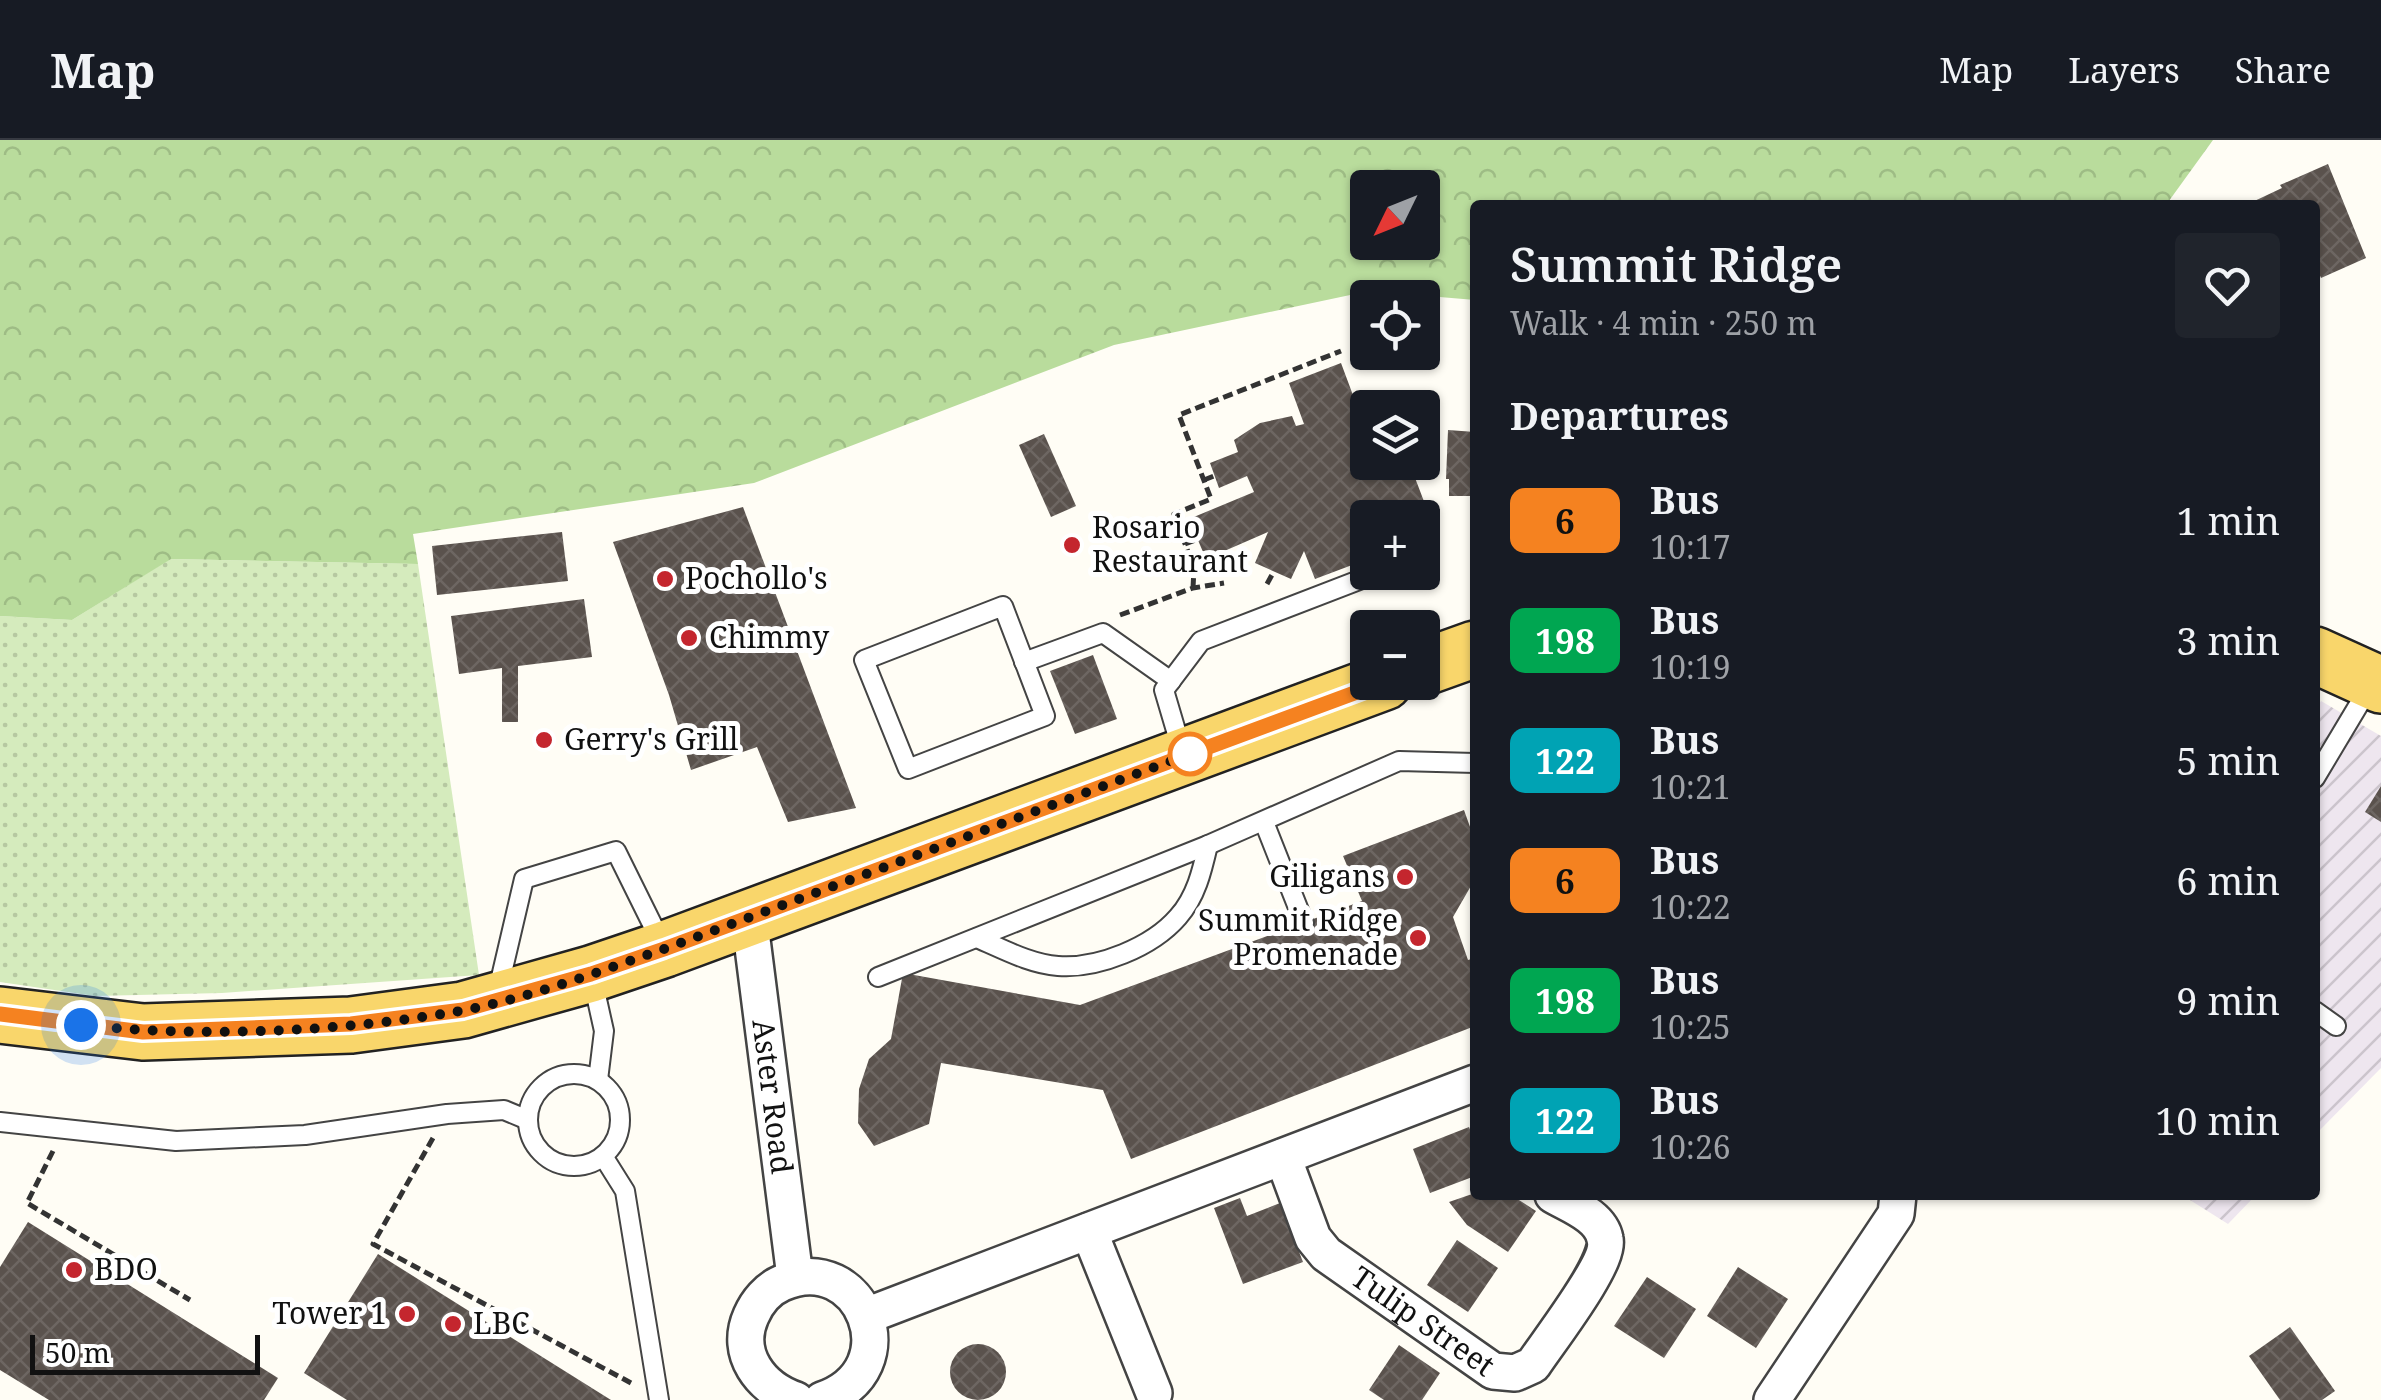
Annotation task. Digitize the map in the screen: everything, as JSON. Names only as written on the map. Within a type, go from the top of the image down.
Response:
[{"type":"main road","points":[[1440,662],[1470,651]]},
{"type":"main road","points":[[2320,657],[2377,683]]},
{"type":"main road","points":[[0,1014],[143,1032],[351,1024],[463,1010],[664,949],[1350,695]]},
{"type":"street","name":"Aster Road","points":[[750,916],[795,1277]]},
{"type":"street","points":[[866,1316],[1470,1086]]},
{"type":"street","name":"Tulip Street","points":[[1283,1157],[1313,1238],[1326,1254],[1493,1372],[1515,1373],[1533,1365],[1603,1261],[1606,1238],[1592,1218],[1561,1200]]},
{"type":"street","points":[[1772,1400],[1896,1214],[1897,1200]]},
{"type":"street","points":[[1089,1230],[1156,1398]]},
{"type":"street","points":[[796,1400],[778,1394],[762,1380],[750,1362],[746,1341],[749,1319],[759,1300],[775,1286],[795,1277],[817,1277],[838,1284],[854,1297],[871,1333],[864,1369],[853,1384],[822,1400]]},
{"type":"lane","points":[[1184,756],[1164,690],[1201,641],[1350,584]]},
{"type":"lane","points":[[1002,606],[1024,662],[1045,716],[908,769],[864,660],[1002,606]]},
{"type":"lane","points":[[1024,662],[1103,634],[1171,681]]},
{"type":"lane","points":[[2320,770],[2377,683]]},
{"type":"lane","points":[[878,977],[1208,846],[1398,761],[1470,762]]},
{"type":"lane","points":[[1264,822],[1304,923]]},
{"type":"lane","points":[[978,938],[1020,957],[1058,966],[1090,964],[1140,946],[1178,917],[1200,882],[1208,846]]},
{"type":"lane","points":[[495,1001],[524,880],[542,874],[616,852],[664,949]]},
{"type":"lane","points":[[591,974],[604,1031],[598,1080]]},
{"type":"lane","points":[[2320,1015],[2336,1026]]},
{"type":"lane","points":[[571,1074],[598,1080],[617,1102],[619,1132],[603,1156],[590,1164],[561,1164],[537,1148],[530,1134],[528,1120],[536,1094],[557,1076],[571,1074]]},
{"type":"lane","points":[[0,1122],[176,1141],[305,1136],[447,1114],[504,1110],[528,1120]]},
{"type":"lane","points":[[603,1156],[625,1190],[659,1399]]},
{"type":"path","points":[[1193,588],[1194,568],[1174,514],[1211,499],[1179,415],[1342,350]]},
{"type":"path","points":[[1204,480],[1214,476]]},
{"type":"path","points":[[1185,544],[1198,538]]},
{"type":"path","points":[[1267,584],[1274,572]]},
{"type":"path","points":[[1120,615],[1193,588],[1224,584]]},
{"type":"path","points":[[447,1114],[373,1244],[659,1399]]},
{"type":"path","points":[[63,1130],[28,1203],[190,1300]]},
{"type":"shaded area","points":[[2320,703],[2381,736],[2381,1068],[2320,1130]]},
{"type":"shaded area","points":[[2190,1200],[2251,1200],[2228,1224]]},
{"type":"green space","points":[[0,140],[2213,140],[2170,200],[1470,200],[1470,300],[1440,297],[1440,280],[1350,280],[1350,295],[1114,345],[754,483],[413,534],[418,564],[171,559],[72,620],[0,616]]},
{"type":"green space","points":[[170,559],[418,564],[479,975],[222,993],[95,996],[0,982],[0,616],[72,620]]},
{"type":"building","points":[[2328,164],[2366,258],[2321,278],[2320,200],[2257,200],[2282,188],[2280,185]]},
{"type":"building","points":[[1341,363],[1351,390],[1350,480],[1416,480],[1423,500],[1350,500],[1350,566],[1315,579],[1304,551],[1291,579],[1255,563],[1268,532],[1206,559],[1189,519],[1254,492],[1247,476],[1219,488],[1210,463],[1238,452],[1234,440],[1260,423],[1292,416],[1296,426],[1304,424],[1289,383]]},
{"type":"building","points":[[1448,430],[1470,432],[1470,496],[1449,496]]},
{"type":"building","points":[[1044,434],[1076,506],[1051,517],[1019,445]]},
{"type":"building","points":[[743,507],[856,808],[788,822],[757,747],[691,770],[669,695],[613,542]]},
{"type":"building","points":[[562,532],[568,581],[437,595],[432,546]]},
{"type":"building","points":[[584,599],[592,657],[518,666],[518,722],[502,722],[502,668],[459,674],[451,616]]},
{"type":"building","points":[[1093,655],[1117,719],[1075,734],[1050,671]]},
{"type":"building","points":[[2381,786],[2381,822],[2365,812]]},
{"type":"building","points":[[1464,810],[1470,827],[1470,888],[1453,917],[1470,959],[1470,1028],[1131,1159],[1103,1090],[941,1063],[929,1124],[874,1146],[858,1123],[859,1089],[869,1059],[891,1039],[903,973],[1080,1005],[1362,901],[1343,856]]},
{"type":"building","points":[[1469,1127],[1470,1178],[1430,1193],[1413,1149]]},
{"type":"building","points":[[1470,1195],[1470,1200],[1519,1200],[1536,1211],[1508,1252],[1467,1225],[1449,1202]]},
{"type":"building","points":[[1240,1198],[1247,1216],[1280,1203],[1303,1262],[1243,1284],[1214,1208]]},
{"type":"building","points":[[28,1222],[278,1378],[264,1400],[49,1400],[0,1370],[0,1267]]},
{"type":"building","points":[[1457,1240],[1498,1268],[1468,1312],[1427,1285]]},
{"type":"building","name":"Tower 1","points":[[378,1254],[611,1400],[347,1400],[304,1373]]},
{"type":"building","points":[[1738,1267],[1788,1299],[1756,1348],[1707,1316]]},
{"type":"building","points":[[1647,1277],[1696,1309],[1664,1358],[1614,1326]]},
{"type":"building","points":[[2290,1327],[2335,1391],[2322,1400],[2280,1400],[2249,1356]]},
{"type":"building","points":[[978,1344],[997,1353],[1006,1372],[997,1391],[978,1400],[959,1391],[950,1372],[959,1353]]},
{"type":"building","points":[[1399,1345],[1440,1373],[1422,1400],[1384,1400],[1369,1390]]},
{"type":"bus line","name":"6","points":[[0,1014],[143,1032],[351,1024],[463,1010],[664,949],[1350,695]]},
{"type":"place","name":"Rosario Restaurant","points":[[1072,545]]},
{"type":"place","name":"Pochollo's","points":[[665,579]]},
{"type":"place","name":"Chimmy","points":[[689,638]]},
{"type":"place","name":"Gerry's Grill","points":[[544,740]]},
{"type":"place","name":"Giligans","points":[[1405,877]]},
{"type":"place","name":"Summit Ridge Promenade","points":[[1418,938]]},
{"type":"place","name":"BDO","points":[[74,1270]]},
{"type":"place","name":"Tower 1","points":[[407,1314]]},
{"type":"place","name":"LBC","points":[[453,1324]]},
{"type":"route","points":[[81,1025],[143,1032],[219,1031],[351,1024],[463,1010],[664,949],[1190,754]]}]
